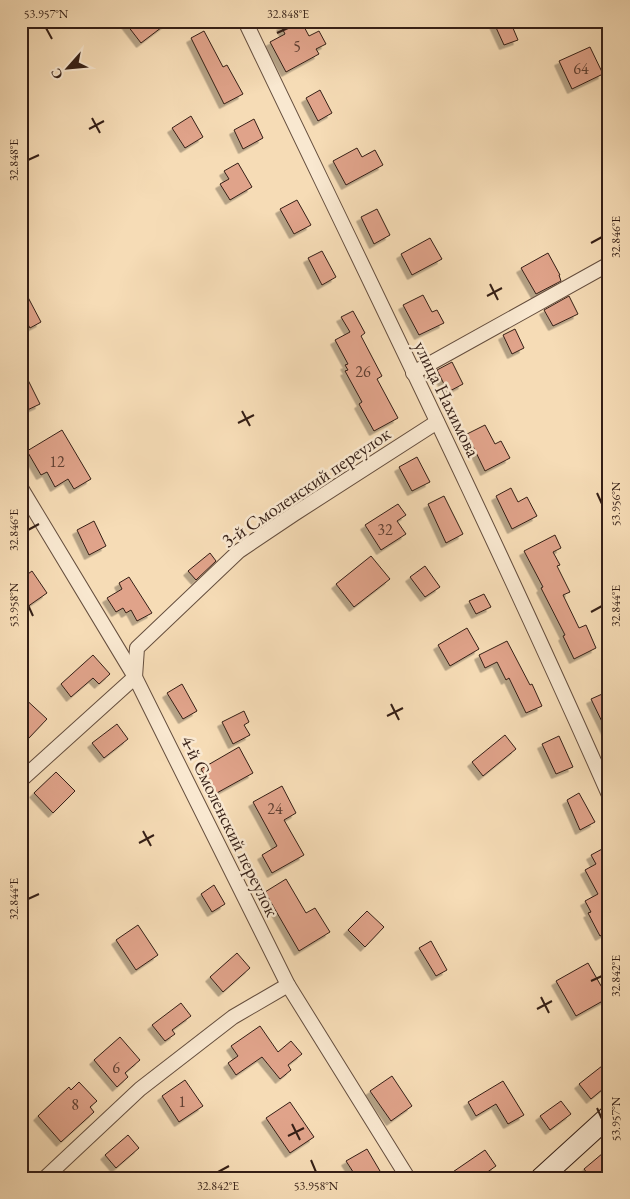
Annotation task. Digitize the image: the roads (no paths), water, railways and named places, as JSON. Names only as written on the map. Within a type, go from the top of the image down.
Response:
[{"type":"street","name":"улица Нахимова","points":[[245,21],[414,373],[558,680],[609,795]]},
{"type":"street","points":[[414,373],[609,264]]},
{"type":"street","name":"3-й Смоленский переулок","points":[[135,677],[137,648],[239,551],[437,422]]},
{"type":"street","name":"4-й Смоленский переулок","points":[[21,488],[135,677],[288,985],[408,1178]]},
{"type":"street","points":[[21,780],[135,677]]},
{"type":"street","points":[[45,1178],[140,1089],[233,1017],[288,985]]},
{"type":"street","points":[[542,1178],[609,1116]]}]
